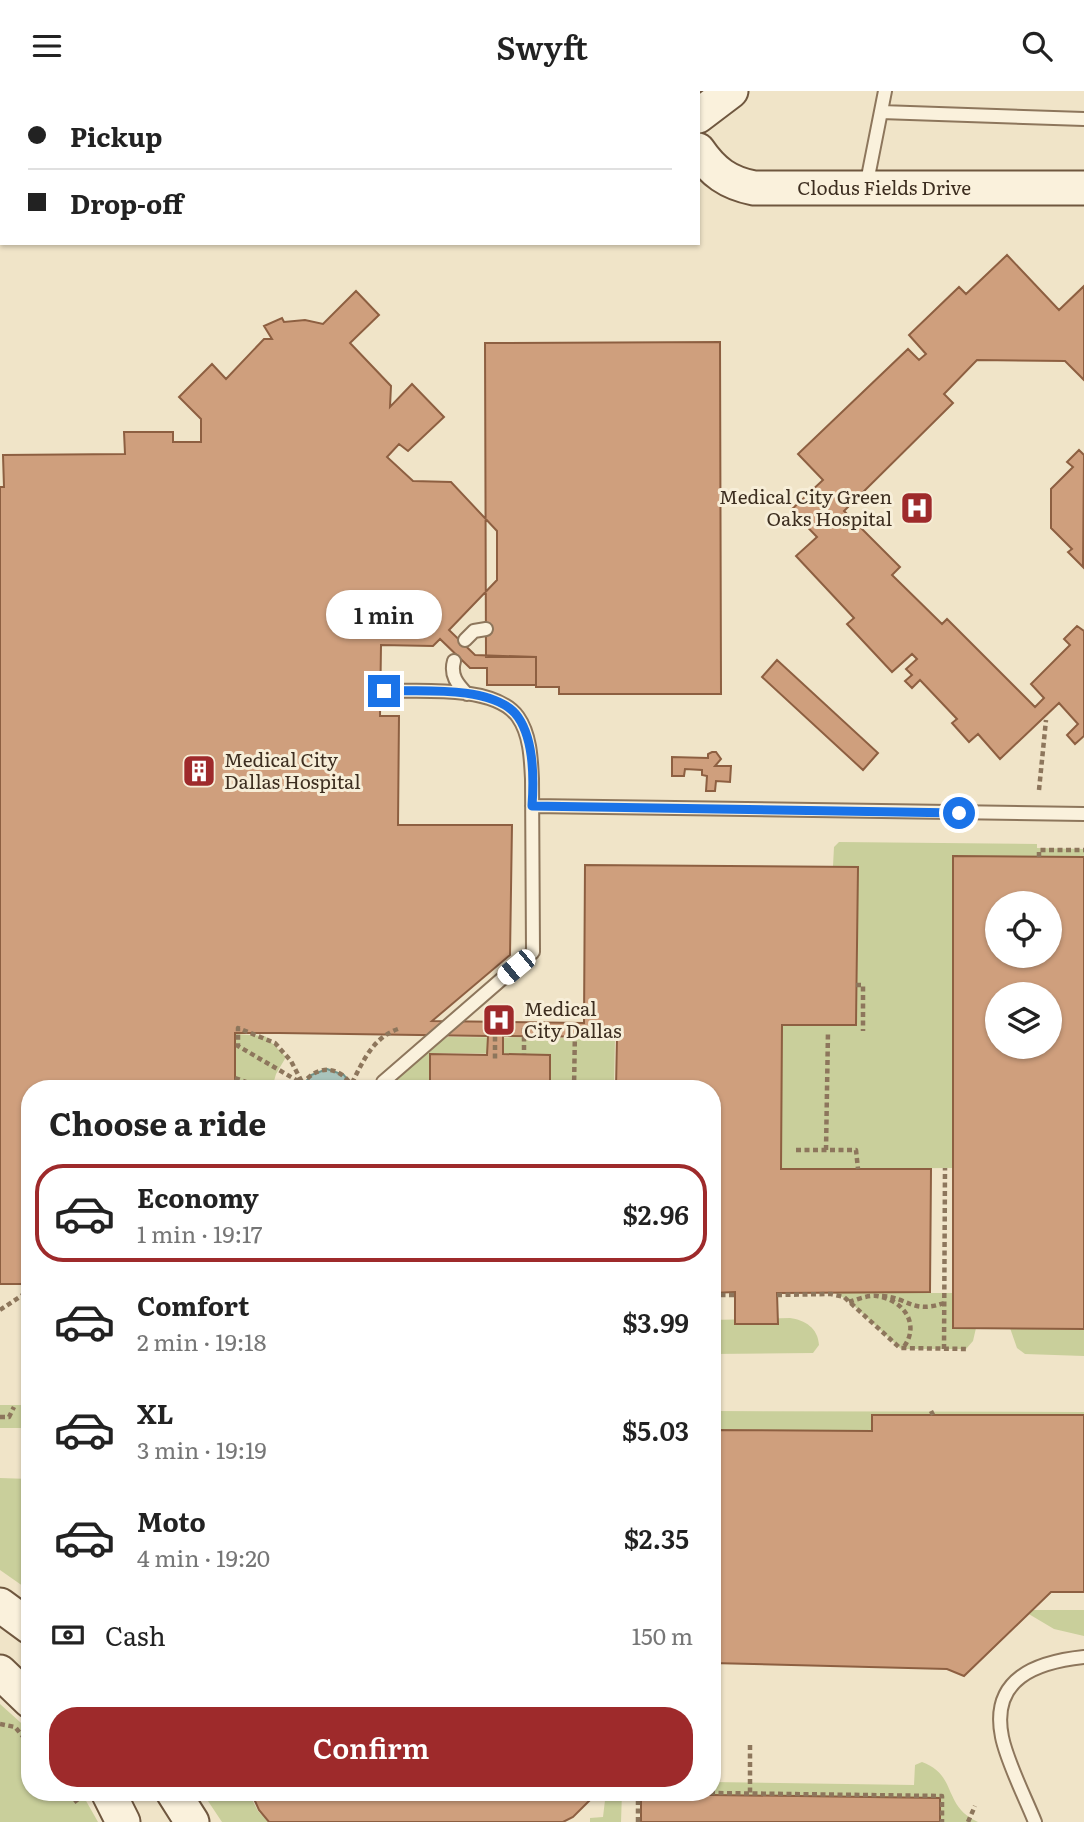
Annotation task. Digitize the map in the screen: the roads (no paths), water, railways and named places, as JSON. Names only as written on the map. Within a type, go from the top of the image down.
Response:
[{"type":"street","points":[[700,114],[730,91]]},
{"type":"street","name":"Clodus Fields Drive","points":[[700,153],[713,170],[725,179],[737,185],[754,188],[1084,188]]},
{"type":"street","points":[[0,1605],[21,1620]]},
{"type":"street","points":[[0,1672],[21,1692]]},
{"type":"street","points":[[95,1801],[104,1822]]},
{"type":"street","points":[[112,1801],[123,1822]]},
{"type":"street","points":[[179,1801],[192,1822]]},
{"type":"lane","points":[[865,188],[885,91]]},
{"type":"lane","points":[[881,112],[1084,119]]},
{"type":"lane","points":[[465,640],[474,631],[486,629]]},
{"type":"lane","points":[[454,660],[452,669],[457,684],[468,695]]},
{"type":"lane","points":[[384,691],[436,691],[499,701],[516,714],[524,727],[530,754],[533,952],[385,1080]]},
{"type":"lane","points":[[532,806],[1084,814]]},
{"type":"lane","points":[[1035,1822],[1002,1739],[1002,1704],[1016,1681],[1035,1666],[1055,1660],[1084,1657]]},
{"type":"water","points":[[327,1069],[344,1075],[347,1080],[307,1080],[311,1075]]},
{"type":"place","name":"Medical City Green Oaks Hospital","points":[[917,508]]},
{"type":"place","name":"Medical City Dallas Hospital","points":[[199,771]]},
{"type":"place","name":"Medical City Dallas","points":[[499,1020]]}]
